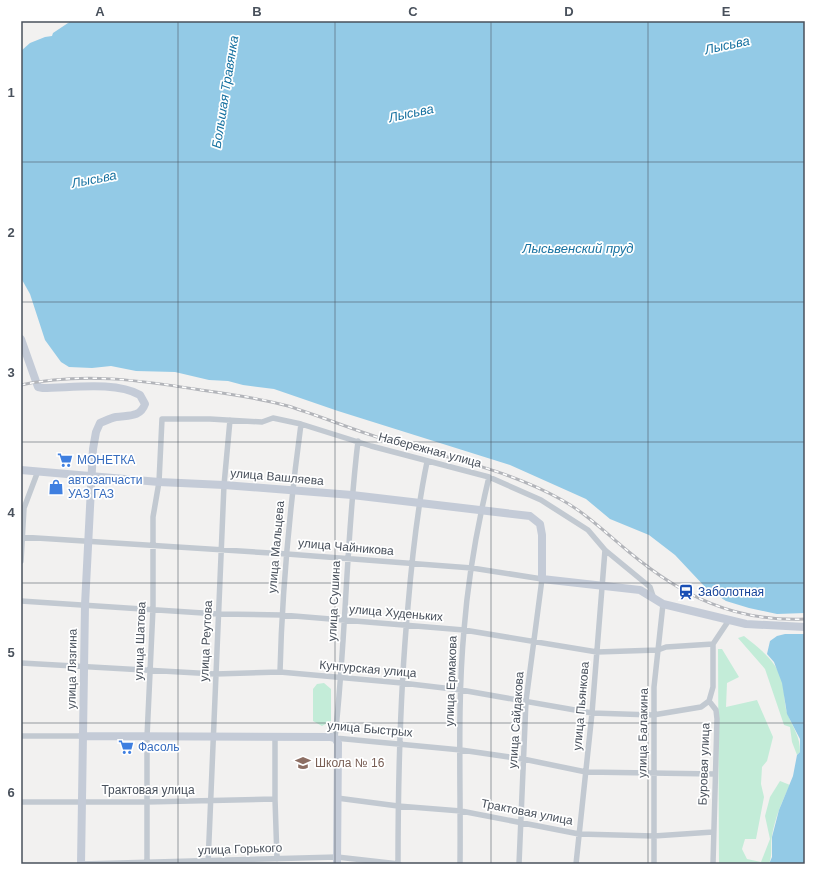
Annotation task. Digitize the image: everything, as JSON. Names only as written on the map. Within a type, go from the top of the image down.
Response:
[{"type":"street","name":"улица Лязгина","points":[[21,339],[35,383],[40,388],[119,389],[136,393],[143,398],[144,404],[142,411],[138,414],[113,418],[100,423],[96,432],[93,449],[82,736],[81,864]]},
{"type":"street","name":"Набережная улица","points":[[162,419],[262,422],[273,418],[301,424],[427,462],[489,477],[541,500],[588,530],[605,550],[650,587],[653,596]]},
{"type":"street","name":"улица Шатова","points":[[147,863],[148,737],[153,608],[153,517],[160,482],[162,419]]},
{"type":"street","name":"улица Реутова","points":[[208,862],[224,485],[230,420]]},
{"type":"street","name":"улица Мальцева","points":[[280,672],[286,554],[292,491],[301,424]]},
{"type":"street","name":"улица Сушина","points":[[335,738],[342,678],[352,495],[358,441]]},
{"type":"street","points":[[398,864],[398,806],[402,683],[406,626],[418,503],[427,462]]},
{"type":"street","name":"улица Вашляева","points":[[21,470],[160,482],[224,485],[352,495],[530,516],[540,524],[542,535],[542,579]]},
{"type":"street","points":[[21,561],[24,508],[38,471]]},
{"type":"street","name":"улица Ермакова","points":[[460,864],[461,690],[464,630],[481,510],[489,477]]},
{"type":"street","name":"улица Чайникова","points":[[22,537],[472,568],[542,579],[640,590],[653,596],[663,604]]},
{"type":"street","name":"улица Пьянкова","points":[[576,864],[592,713],[605,550]]},
{"type":"street","name":"улица Сайдакова","points":[[519,864],[526,701],[535,642],[542,579]]},
{"type":"street","name":"улица Худеньких","points":[[21,601],[153,608],[218,614],[345,620],[464,630],[597,652],[658,650],[666,647],[713,644]]},
{"type":"street","points":[[663,604],[746,624],[805,628]]},
{"type":"street","name":"улица Балакина","points":[[654,864],[654,687],[663,604]]},
{"type":"street","points":[[709,701],[713,687],[713,644],[729,620]]},
{"type":"street","name":"Кунгурская улица","points":[[21,663],[84,668],[215,674],[280,672],[461,690],[592,713],[654,715],[701,707],[709,701]]},
{"type":"street","name":"Буровая улица","points":[[709,701],[716,710],[717,720],[713,864]]},
{"type":"street","name":"улица Быстрых","points":[[21,736],[331,736],[335,738],[461,750],[523,759],[586,772],[715,774]]},
{"type":"street","points":[[275,737],[274,799],[277,859]]},
{"type":"street","points":[[335,738],[338,743],[337,861]]},
{"type":"street","name":"Трактовая улица","points":[[337,798],[398,806],[461,811],[579,834],[654,836],[713,832]]},
{"type":"street","name":"Трактовая улица","points":[[21,802],[147,802],[274,799]]},
{"type":"street","name":"улица Горького","points":[[81,864],[208,862],[277,859],[398,864]]},
{"type":"green space","points":[[744,636],[768,657],[781,677],[787,712],[799,742],[800,752],[797,755],[792,742],[790,727],[784,725],[765,669],[738,638]]},
{"type":"green space","points":[[718,649],[722,649],[739,677],[727,683],[726,707],[757,700],[773,737],[767,761],[762,767],[761,784],[764,797],[756,839],[745,839],[742,849],[747,859],[761,862],[770,839],[765,816],[770,797],[780,781],[790,785],[775,823],[771,840],[771,857],[769,864],[719,864]]},
{"type":"green space","points":[[324,683],[331,689],[331,721],[322,726],[313,721],[313,689],[317,684]]},
{"type":"water","name":"Лысьвенский пруд","points":[[71,21],[805,21],[805,613],[777,614],[726,601],[706,588],[675,555],[649,535],[610,519],[586,499],[510,465],[338,411],[274,389],[243,385],[228,381],[209,380],[175,372],[136,371],[111,366],[92,368],[69,367],[61,362],[45,340],[30,294],[21,278],[21,51],[30,43],[52,36],[53,33]]},
{"type":"water","points":[[785,634],[805,634],[805,864],[769,864],[772,857],[772,837],[779,810],[793,776],[797,755],[800,752],[800,739],[787,714],[782,683],[774,662],[767,654],[770,641],[777,636]]},
{"type":"railway","points":[[21,385],[66,379],[111,379],[156,383],[234,395],[288,406],[383,439],[497,472],[541,489],[562,500],[597,524],[649,568],[689,593],[710,603],[732,611],[755,616],[779,619],[805,619]]},
{"type":"place","name":"МОНЕТКА","points":[[65,460]]},
{"type":"place","name":"автозапчасти УАЗ ГАЗ","points":[[56,487]]},
{"type":"place","name":"Заболотная","points":[[686,592]]},
{"type":"place","name":"Фасоль","points":[[126,747]]},
{"type":"place","name":"Школа № 16","points":[[303,763]]},
{"type":"water label","name":"Лысьва","points":[[727,45]]},
{"type":"water label","name":"Большая Травянка","points":[[225,92]]},
{"type":"water label","name":"Лысьва","points":[[411,113]]},
{"type":"water label","name":"Лысьва","points":[[94,179]]}]
